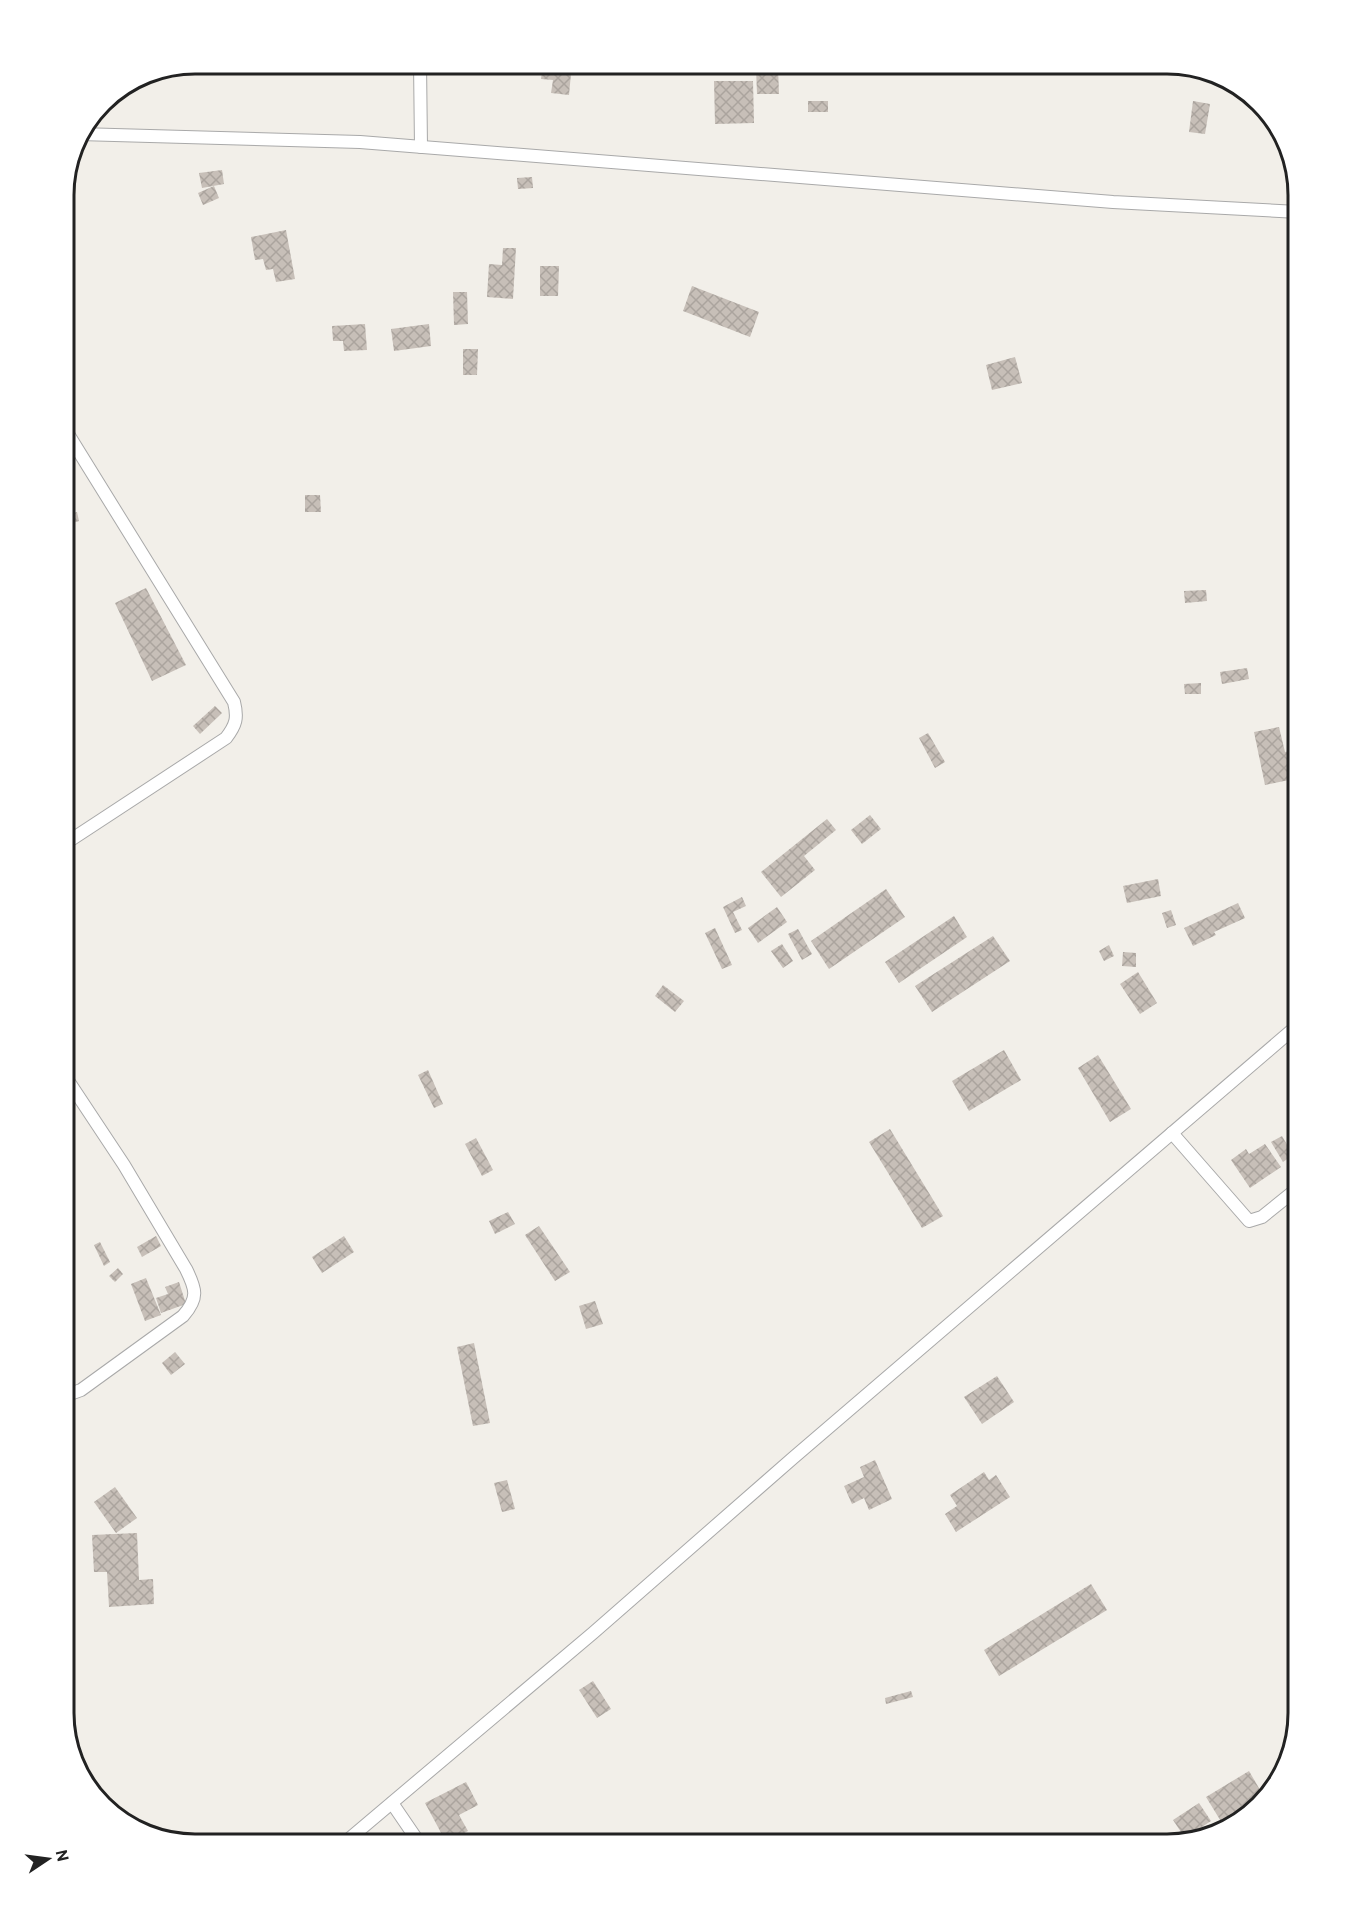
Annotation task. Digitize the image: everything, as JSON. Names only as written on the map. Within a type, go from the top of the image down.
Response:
[{"type":"street","points":[[420,74],[421,147]]},
{"type":"street","points":[[90,134],[360,142],[1113,202],[1288,211]]},
{"type":"street","points":[[74,444],[234,702],[237,715],[234,727],[226,738],[74,837]]},
{"type":"street","points":[[356,1833],[593,1633],[802,1450],[1288,1034]]},
{"type":"street","points":[[74,1089],[124,1165],[186,1269],[194,1284],[195,1295],[192,1306],[183,1316],[81,1390],[74,1393]]},
{"type":"street","points":[[1172,1133],[1249,1221],[1262,1217],[1288,1196]]},
{"type":"street","points":[[392,1803],[413,1833]]},
{"type":"building","points":[[542,74],[571,74],[569,95],[551,93],[553,80],[541,79]]},
{"type":"building","points":[[756,74],[778,74],[779,94],[757,94]]},
{"type":"building","points":[[714,81],[753,81],[754,123],[715,124]]},
{"type":"building","points":[[808,101],[828,101],[828,112],[808,112]]},
{"type":"building","points":[[1193,101],[1210,104],[1205,134],[1189,132]]},
{"type":"building","points":[[222,170],[224,184],[202,188],[199,173]]},
{"type":"building","points":[[532,177],[533,188],[518,189],[517,178]]},
{"type":"building","points":[[214,186],[219,198],[203,205],[198,193]]},
{"type":"building","points":[[286,230],[295,279],[276,282],[273,269],[266,270],[263,259],[255,260],[251,237]]},
{"type":"building","points":[[503,248],[516,248],[513,299],[487,297],[489,264],[502,265]]},
{"type":"building","points":[[540,266],[559,266],[558,296],[540,296]]},
{"type":"building","points":[[692,286],[759,312],[750,337],[683,311]]},
{"type":"building","points":[[453,292],[467,292],[468,324],[454,325]]},
{"type":"building","points":[[365,324],[367,350],[344,351],[343,341],[333,341],[332,326]]},
{"type":"building","points":[[429,324],[431,346],[394,351],[391,329]]},
{"type":"building","points":[[463,349],[478,349],[477,375],[463,375]]},
{"type":"building","points":[[1015,357],[1022,383],[992,390],[986,365]]},
{"type":"building","points":[[305,495],[320,495],[321,512],[305,512]]},
{"type":"building","points":[[77,512],[79,521],[74,523],[74,513]]},
{"type":"building","points":[[146,588],[186,665],[152,681],[115,603]]},
{"type":"building","points":[[1206,590],[1207,601],[1185,603],[1184,591]]},
{"type":"building","points":[[1247,668],[1249,679],[1222,684],[1220,672]]},
{"type":"building","points":[[1201,683],[1201,694],[1185,694],[1184,684]]},
{"type":"building","points":[[215,706],[222,713],[200,734],[193,726]]},
{"type":"building","points":[[1279,727],[1285,752],[1288,751],[1288,780],[1265,785],[1254,732]]},
{"type":"building","points":[[928,733],[945,762],[935,768],[919,738]]},
{"type":"building","points":[[870,815],[881,829],[862,844],[851,830]]},
{"type":"building","points":[[827,819],[836,830],[804,856],[815,870],[781,897],[761,872]]},
{"type":"building","points":[[1158,879],[1161,896],[1127,903],[1123,886]]},
{"type":"building","points":[[886,889],[905,917],[829,969],[811,941]]},
{"type":"building","points":[[742,897],[746,906],[733,912],[742,930],[735,933],[723,907]]},
{"type":"building","points":[[1238,903],[1245,918],[1214,932],[1216,935],[1193,946],[1184,928]]},
{"type":"building","points":[[777,907],[787,922],[758,943],[748,928]]},
{"type":"building","points":[[1171,910],[1176,925],[1167,928],[1162,913]]},
{"type":"building","points":[[954,916],[967,937],[899,983],[885,962]]},
{"type":"building","points":[[715,928],[732,965],[722,969],[705,933]]},
{"type":"building","points":[[798,929],[812,954],[802,960],[788,934]]},
{"type":"building","points":[[993,936],[1010,961],[932,1012],[915,986]]},
{"type":"building","points":[[782,944],[793,961],[783,968],[771,951]]},
{"type":"building","points":[[1109,945],[1114,956],[1104,961],[1099,951]]},
{"type":"building","points":[[1123,952],[1136,953],[1136,967],[1122,966]]},
{"type":"building","points":[[1138,972],[1157,1003],[1140,1014],[1120,984]]},
{"type":"building","points":[[663,985],[684,1001],[675,1012],[655,996]]},
{"type":"building","points":[[1004,1050],[1021,1080],[969,1111],[952,1081]]},
{"type":"building","points":[[1098,1055],[1131,1109],[1110,1122],[1078,1068]]},
{"type":"building","points":[[428,1070],[443,1104],[434,1108],[418,1075]]},
{"type":"building","points":[[890,1129],[943,1216],[922,1228],[869,1142]]},
{"type":"building","points":[[1282,1136],[1288,1146],[1288,1158],[1283,1162],[1271,1142]]},
{"type":"building","points":[[476,1138],[493,1170],[482,1176],[465,1144]]},
{"type":"building","points":[[1265,1144],[1281,1167],[1250,1188],[1231,1160],[1246,1149],[1249,1154]]},
{"type":"building","points":[[508,1212],[515,1224],[495,1234],[489,1221]]},
{"type":"building","points":[[539,1226],[570,1272],[555,1281],[525,1235]]},
{"type":"building","points":[[156,1236],[161,1246],[142,1257],[137,1247]]},
{"type":"building","points":[[344,1236],[354,1252],[322,1273],[312,1257]]},
{"type":"building","points":[[100,1242],[110,1262],[104,1266],[94,1245]]},
{"type":"building","points":[[118,1268],[123,1274],[115,1282],[109,1276]]},
{"type":"building","points":[[146,1278],[161,1315],[145,1321],[131,1284]]},
{"type":"building","points":[[179,1282],[186,1304],[161,1313],[156,1298],[168,1294],[165,1287]]},
{"type":"building","points":[[595,1301],[603,1324],[586,1329],[579,1306]]},
{"type":"building","points":[[474,1343],[490,1423],[473,1426],[457,1347]]},
{"type":"building","points":[[175,1352],[185,1364],[171,1375],[162,1363]]},
{"type":"building","points":[[997,1376],[1014,1402],[982,1424],[964,1397]]},
{"type":"building","points":[[875,1460],[892,1499],[869,1510],[864,1498],[852,1504],[844,1486],[864,1477],[860,1467]]},
{"type":"building","points":[[984,1472],[989,1480],[996,1475],[1010,1497],[956,1532],[945,1514],[957,1506],[950,1495]]},
{"type":"building","points":[[507,1480],[515,1509],[502,1512],[494,1483]]},
{"type":"building","points":[[115,1487],[137,1518],[116,1533],[94,1502]]},
{"type":"building","points":[[137,1533],[139,1580],[153,1579],[154,1604],[109,1607],[107,1572],[94,1572],[92,1535]]},
{"type":"building","points":[[1091,1584],[1107,1610],[999,1676],[984,1650]]},
{"type":"building","points":[[593,1681],[611,1709],[597,1718],[579,1690]]},
{"type":"building","points":[[911,1691],[913,1697],[886,1704],[885,1698]]},
{"type":"building","points":[[1249,1771],[1260,1789],[1240,1808],[1220,1820],[1206,1797]]},
{"type":"building","points":[[466,1782],[478,1805],[459,1815],[468,1831],[463,1833],[441,1833],[425,1803]]},
{"type":"building","points":[[1199,1803],[1211,1821],[1200,1828],[1181,1832],[1173,1820]]}]
